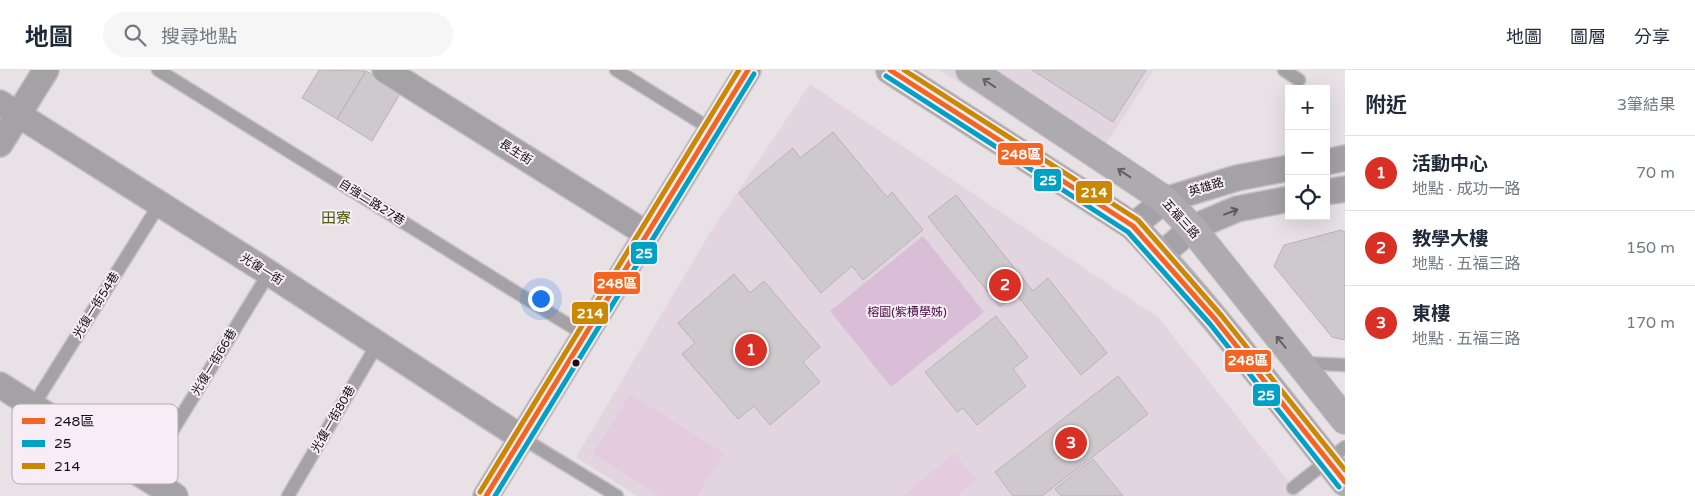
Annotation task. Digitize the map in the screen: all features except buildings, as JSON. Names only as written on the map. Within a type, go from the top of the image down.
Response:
[{"type":"street","points":[[0,144],[9,109],[46,70]]},
{"type":"street","name":"長生街","points":[[386,70],[647,234]]},
{"type":"street","points":[[486,496],[748,70]]},
{"type":"street","points":[[890,70],[1133,226],[1336,454],[1345,482]]},
{"type":"street","name":"五福三路","points":[[970,70],[1165,200],[1192,228],[1345,420]]},
{"type":"street","name":"光復一街","points":[[9,109],[269,273],[522,438]]},
{"type":"street","points":[[1330,161],[1345,158]]},
{"type":"street","name":"英雄路","points":[[1133,226],[1165,200],[1237,178],[1285,169]]},
{"type":"street","points":[[1330,191],[1345,189]]},
{"type":"street","points":[[1160,255],[1192,228],[1237,209],[1285,200]]},
{"type":"street","points":[[0,385],[30,404]]},
{"type":"street","points":[[155,484],[175,496]]},
{"type":"lane","name":"自強二路27巷","points":[[158,70],[585,335]]},
{"type":"lane","points":[[616,70],[711,129]]},
{"type":"lane","points":[[1284,70],[1299,80]]},
{"type":"lane","name":"光復一街54巷","points":[[34,404],[159,205]]},
{"type":"lane","name":"光復一街66巷","points":[[178,422],[269,273]]},
{"type":"lane","name":"光復一街80巷","points":[[288,496],[378,343]]},
{"type":"lane","points":[[1298,363],[1345,365]]},
{"type":"lane","points":[[522,438],[617,496]]},
{"type":"lane","points":[[1293,488],[1336,454]]},
{"type":"shaded area","points":[[940,70],[1154,70],[1090,168]]},
{"type":"shaded area","points":[[810,84],[1159,318],[1300,496],[637,496],[576,457],[710,233]]},
{"type":"shaded area","points":[[630,394],[724,453],[697,496],[660,496],[593,454]]},
{"type":"shaded area","points":[[954,453],[977,479],[957,496],[903,496]]},
{"type":"green space","name":"榕園(紫槓學姊)","points":[[923,236],[984,312],[891,387],[830,311]]},
{"type":"transit line","name":"214","points":[[480,492],[739,70]]},
{"type":"transit line","name":"248區","points":[[486,496],[748,70]]},
{"type":"transit line","name":"248區","points":[[890,70],[1133,226],[1215,319],[1345,482]]},
{"type":"transit line","name":"214","points":[[904,70],[1138,220],[1221,315],[1345,470]]},
{"type":"transit line","name":"25","points":[[495,496],[754,74]]},
{"type":"transit line","name":"25","points":[[886,76],[1128,232],[1210,324],[1339,487]]},
{"type":"place","name":"教學大樓","points":[[1005,285]]},
{"type":"place","name":"活動中心","points":[[751,350]]},
{"type":"place","name":"東樓","points":[[1071,443]]},
{"type":"district","name":"田寮","points":[[336,218]]}]
